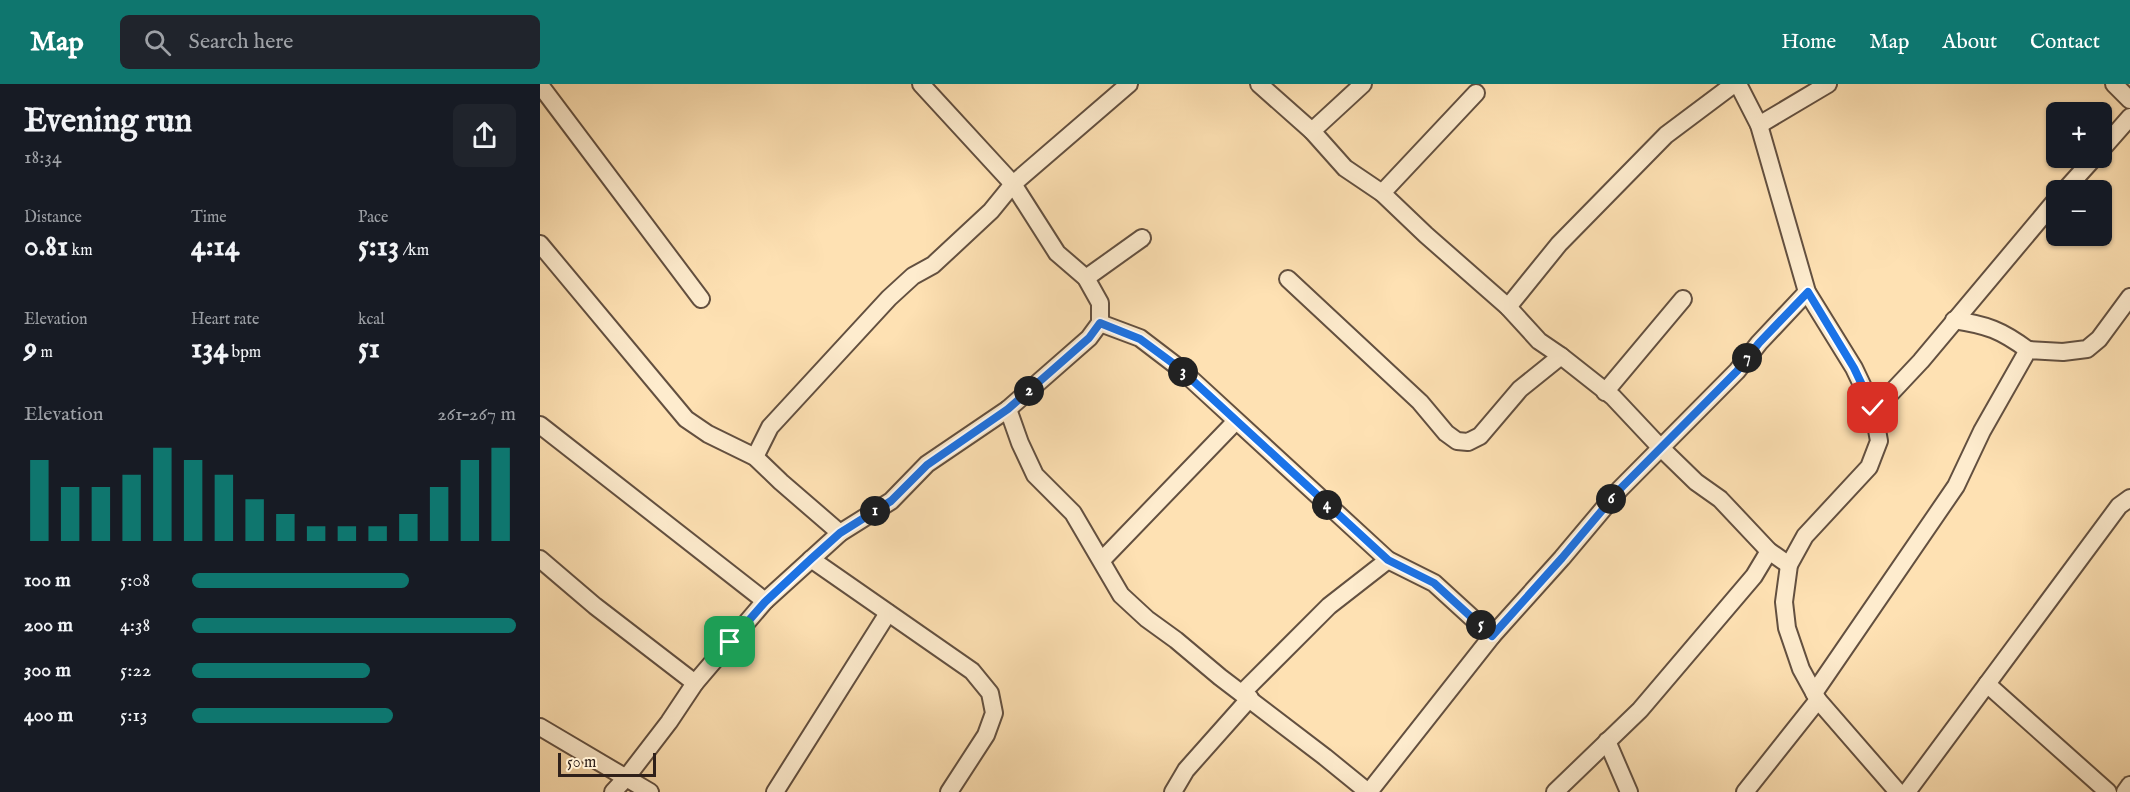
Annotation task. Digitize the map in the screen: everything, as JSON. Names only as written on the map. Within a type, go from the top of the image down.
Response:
[{"type":"street","points":[[613,792],[626,778],[695,683],[765,602],[840,533],[891,501],[927,465],[1008,409],[1089,338],[1100,323],[1100,303],[1086,278],[1057,254],[1013,184],[921,84]]},
{"type":"street","points":[[755,457],[770,427],[865,322],[913,276],[933,265],[960,241],[991,211],[1013,184],[1129,84]]},
{"type":"street","points":[[1259,84],[1312,131],[1345,168],[1382,193],[1425,235],[1508,307],[1539,341],[1605,392],[1696,482],[1720,499],[1769,551],[1789,565]]},
{"type":"street","points":[[1312,131],[1363,84]]},
{"type":"street","points":[[1508,307],[1559,244],[1666,135],[1736,84],[1759,125],[1808,292],[1854,368],[1873,408],[1879,441],[1869,467],[1805,536],[1789,565],[1785,602],[1787,628],[1801,669],[1816,697],[1899,792]]},
{"type":"street","points":[[1759,125],[1828,84]]},
{"type":"street","points":[[2114,84],[2130,100]]},
{"type":"street","points":[[540,85],[701,299]]},
{"type":"street","points":[[1382,193],[1476,93]]},
{"type":"street","points":[[2112,138],[2130,117]]},
{"type":"street","points":[[2074,180],[2085,168]]},
{"type":"street","points":[[1873,408],[1898,386],[2046,212]]},
{"type":"street","points":[[1086,278],[1142,238]]},
{"type":"street","points":[[540,244],[686,419],[708,434],[755,457],[840,533]]},
{"type":"street","points":[[1288,279],[1420,402],[1446,433],[1457,441],[1468,442],[1480,436],[1520,389],[1561,356]]},
{"type":"street","points":[[1008,409],[1035,475],[1073,513],[1121,595],[1147,619],[1369,792],[1492,636],[1620,489],[1737,371],[1759,343],[1808,292]]},
{"type":"street","points":[[1954,320],[1986,325],[2010,336],[2028,350],[2063,352],[2086,349],[2099,339],[2130,297]]},
{"type":"street","points":[[1605,392],[1683,299]]},
{"type":"street","points":[[1100,323],[1140,339],[1178,367],[1388,560],[1434,583],[1492,636]]},
{"type":"street","points":[[1745,792],[1816,697],[1956,486],[1982,431],[2028,350]]},
{"type":"street","points":[[1102,560],[1236,421]]},
{"type":"street","points":[[540,425],[765,602]]},
{"type":"street","points":[[1907,792],[2119,506],[2130,498]]},
{"type":"street","points":[[1555,792],[1640,710],[1754,576],[1769,551]]},
{"type":"street","points":[[540,559],[595,606],[695,683]]},
{"type":"street","points":[[811,559],[972,671],[990,693],[994,713],[986,735],[949,792]]},
{"type":"street","points":[[1173,792],[1186,770],[1246,695],[1329,606],[1388,560]]},
{"type":"street","points":[[775,792],[888,613]]},
{"type":"street","points":[[1987,684],[2108,792]]},
{"type":"street","points":[[540,727],[650,792]]},
{"type":"street","points":[[1607,741],[1629,792]]},
{"type":"street","points":[[2125,792],[2130,785]]},
{"type":"route","points":[[730,642],[765,602],[840,533],[891,501],[927,465],[1008,409],[1089,338],[1100,323],[1140,339],[1178,367],[1388,560],[1434,583],[1492,636],[1620,489],[1737,371],[1759,343],[1808,292],[1854,368],[1873,408]]}]
